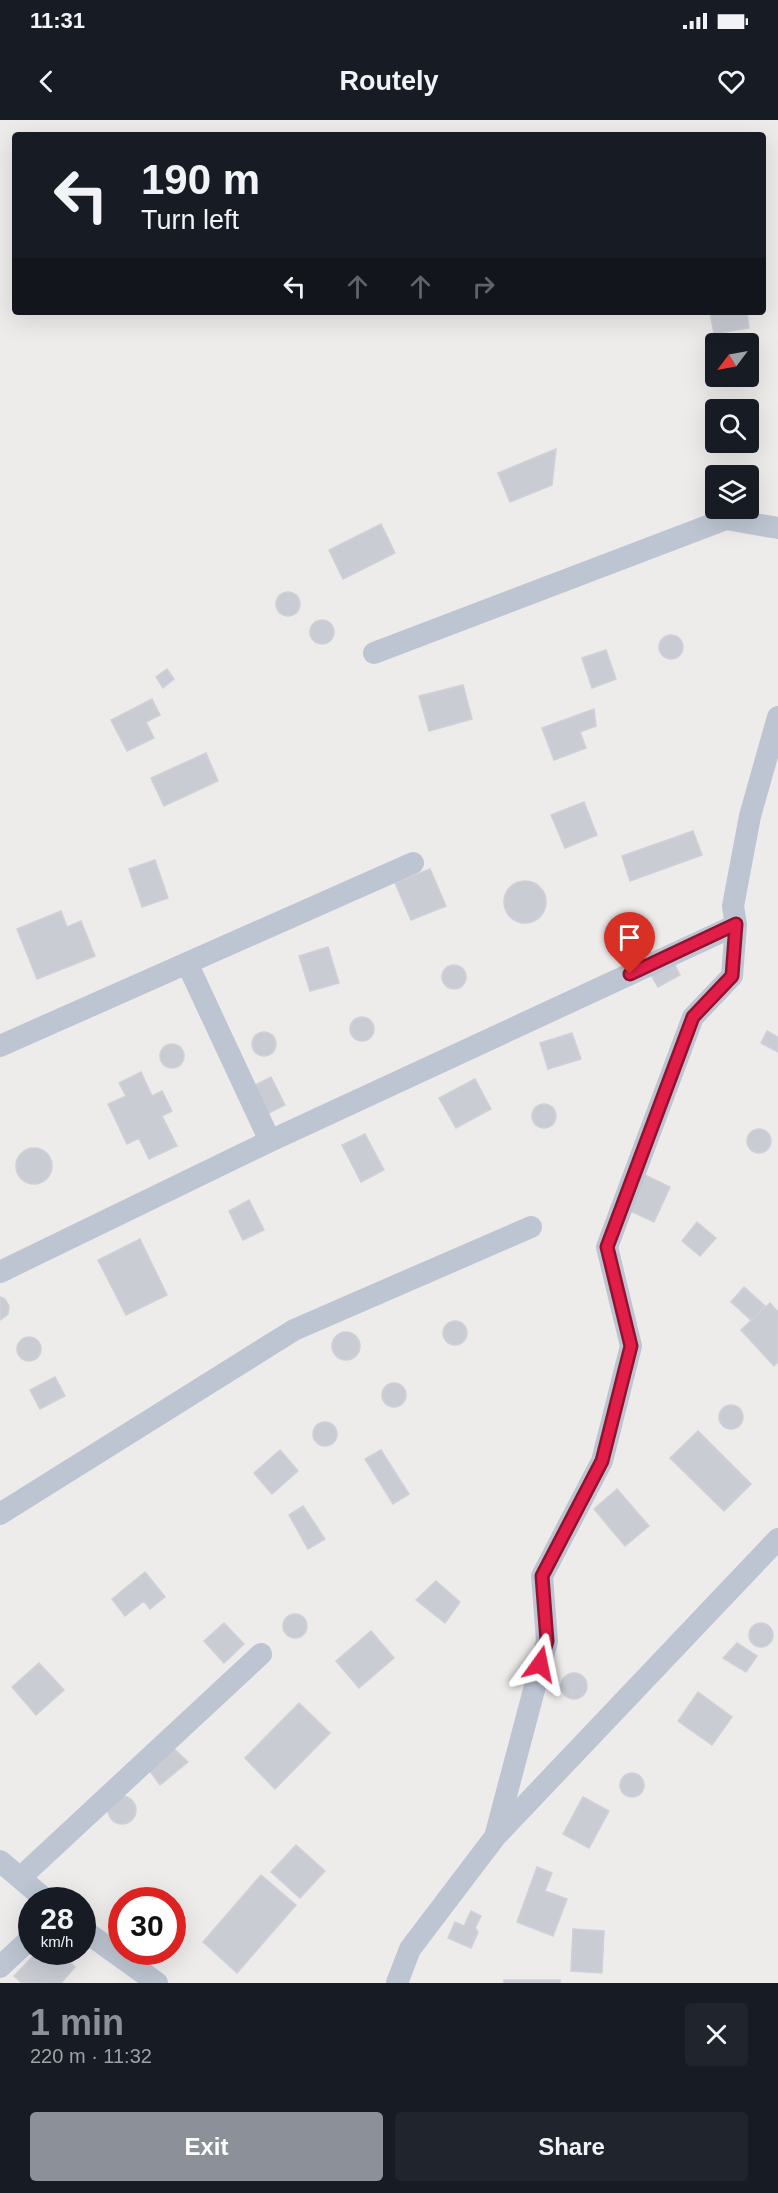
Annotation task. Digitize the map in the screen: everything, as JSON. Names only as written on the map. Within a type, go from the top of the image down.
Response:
[{"type":"street","points":[[374,653],[726,519],[778,528]]},
{"type":"street","points":[[495,1837],[547,1641],[542,1576],[602,1461],[631,1346],[607,1247],[693,1017],[732,976],[736,924],[733,906],[750,816],[778,717]]},
{"type":"street","points":[[0,1046],[413,863]]},
{"type":"street","points":[[0,1272],[270,1141],[736,924]]},
{"type":"street","points":[[187,963],[270,1141]]},
{"type":"street","points":[[0,1514],[294,1330],[531,1227]]},
{"type":"street","points":[[397,1983],[410,1949],[495,1837],[778,1539]]},
{"type":"street","points":[[20,1878],[261,1654]]},
{"type":"street","points":[[0,1861],[31,1887]]},
{"type":"street","points":[[96,1939],[158,1983]]},
{"type":"street","points":[[0,1967],[18,1950]]},
{"type":"building","points":[[711,315],[747,315],[749,328],[714,333]]},
{"type":"building","points":[[556,449],[552,485],[510,502],[498,473]]},
{"type":"building","points":[[381,524],[395,553],[343,579],[329,550]]},
{"type":"building","points":[[288,592],[297,595],[300,604],[297,613],[288,616],[279,613],[276,604],[279,595]]},
{"type":"building","points":[[322,620],[331,623],[334,632],[331,641],[322,644],[313,641],[310,632],[313,623]]},
{"type":"building","points":[[671,635],[680,638],[683,647],[680,656],[671,659],[662,656],[659,647],[662,638]]},
{"type":"building","points":[[606,650],[616,679],[592,688],[582,658]]},
{"type":"building","points":[[167,669],[174,679],[163,688],[156,677]]},
{"type":"building","points":[[463,685],[472,719],[429,731],[419,696]]},
{"type":"building","points":[[152,699],[160,715],[146,722],[154,738],[127,751],[111,720]]},
{"type":"building","points":[[594,709],[596,726],[580,732],[586,748],[554,760],[542,728]]},
{"type":"building","points":[[206,753],[218,781],[164,806],[151,778]]},
{"type":"building","points":[[584,802],[597,835],[565,848],[551,815]]},
{"type":"building","points":[[693,831],[702,855],[630,881],[622,856]]},
{"type":"building","points":[[155,860],[168,898],[142,907],[129,869]]},
{"type":"building","points":[[430,869],[446,906],[411,920],[395,883]]},
{"type":"building","points":[[525,881],[540,887],[546,902],[540,917],[525,923],[510,917],[504,902],[510,887]]},
{"type":"building","points":[[61,911],[67,927],[81,921],[95,956],[37,979],[17,929]]},
{"type":"building","points":[[328,947],[339,983],[310,991],[299,956]]},
{"type":"building","points":[[668,952],[680,975],[658,987],[645,965]]},
{"type":"building","points":[[454,965],[463,968],[466,977],[463,986],[454,989],[445,986],[442,977],[445,968]]},
{"type":"building","points":[[362,1017],[371,1020],[374,1029],[371,1038],[362,1041],[353,1038],[350,1029],[353,1020]]},
{"type":"building","points":[[767,1031],[778,1037],[778,1052],[761,1043]]},
{"type":"building","points":[[264,1032],[273,1035],[276,1044],[273,1053],[264,1056],[255,1053],[252,1044],[255,1035]]},
{"type":"building","points":[[572,1033],[581,1059],[548,1069],[540,1043]]},
{"type":"building","points":[[172,1044],[181,1047],[184,1056],[181,1065],[172,1068],[163,1065],[160,1056],[163,1047]]},
{"type":"building","points":[[141,1072],[152,1096],[162,1091],[172,1111],[162,1116],[177,1146],[149,1159],[139,1138],[127,1144],[108,1104],[126,1096],[119,1083]]},
{"type":"building","points":[[271,1077],[285,1105],[263,1116],[249,1088]]},
{"type":"building","points":[[475,1079],[491,1109],[456,1128],[439,1098]]},
{"type":"building","points":[[544,1104],[553,1107],[556,1116],[553,1125],[544,1128],[535,1125],[532,1116],[535,1107]]},
{"type":"building","points":[[759,1129],[768,1132],[771,1141],[768,1150],[759,1153],[750,1150],[747,1141],[750,1132]]},
{"type":"building","points":[[365,1134],[384,1170],[361,1182],[342,1145]]},
{"type":"building","points":[[34,1148],[46,1154],[52,1166],[46,1178],[34,1184],[22,1178],[16,1166],[22,1154]]},
{"type":"building","points":[[643,1174],[670,1187],[654,1222],[626,1209]]},
{"type":"building","points":[[249,1200],[264,1230],[243,1240],[229,1211]]},
{"type":"building","points":[[697,1222],[716,1238],[700,1256],[682,1241]]},
{"type":"building","points":[[140,1239],[167,1295],[126,1315],[98,1260]]},
{"type":"building","points":[[744,1287],[765,1306],[752,1321],[731,1302]]},
{"type":"building","points":[[0,1297],[5,1299],[9,1306],[8,1314],[0,1320]]},
{"type":"building","points":[[770,1303],[778,1312],[778,1362],[774,1366],[741,1330]]},
{"type":"building","points":[[455,1321],[464,1324],[467,1333],[464,1342],[455,1345],[446,1342],[443,1333],[446,1324]]},
{"type":"building","points":[[346,1332],[356,1336],[360,1346],[356,1356],[346,1360],[336,1356],[332,1346],[336,1336]]},
{"type":"building","points":[[29,1337],[38,1340],[41,1349],[38,1358],[29,1361],[20,1358],[17,1349],[20,1340]]},
{"type":"building","points":[[55,1377],[65,1396],[40,1409],[30,1390]]},
{"type":"building","points":[[394,1383],[403,1386],[406,1395],[403,1404],[394,1407],[385,1404],[382,1395],[385,1386]]},
{"type":"building","points":[[731,1405],[740,1408],[743,1417],[740,1426],[731,1429],[722,1426],[719,1417],[722,1408]]},
{"type":"building","points":[[325,1422],[334,1425],[337,1434],[334,1443],[325,1446],[316,1443],[313,1434],[316,1425]]},
{"type":"building","points":[[698,1431],[751,1484],[724,1511],[670,1458]]},
{"type":"building","points":[[280,1450],[298,1471],[272,1494],[254,1473]]},
{"type":"building","points":[[381,1450],[409,1494],[393,1504],[365,1459]]},
{"type":"building","points":[[617,1489],[649,1526],[625,1546],[594,1509]]},
{"type":"building","points":[[303,1506],[325,1539],[308,1549],[289,1515]]},
{"type":"building","points":[[145,1572],[165,1597],[150,1609],[144,1601],[125,1616],[112,1599]]},
{"type":"building","points":[[436,1581],[460,1602],[445,1623],[416,1600]]},
{"type":"building","points":[[295,1614],[304,1617],[307,1626],[304,1635],[295,1638],[286,1635],[283,1626],[286,1617]]},
{"type":"building","points":[[224,1623],[244,1644],[224,1663],[204,1641]]},
{"type":"building","points":[[761,1623],[770,1626],[773,1635],[770,1644],[761,1647],[752,1644],[749,1635],[752,1626]]},
{"type":"building","points":[[371,1631],[394,1658],[359,1688],[336,1661]]},
{"type":"building","points":[[737,1643],[757,1656],[746,1672],[723,1658]]},
{"type":"building","points":[[39,1663],[64,1690],[36,1715],[12,1687]]},
{"type":"building","points":[[574,1673],[583,1677],[587,1686],[583,1695],[574,1699],[565,1695],[561,1686],[565,1677]]},
{"type":"building","points":[[698,1692],[732,1717],[712,1745],[678,1721]]},
{"type":"building","points":[[299,1703],[330,1733],[275,1789],[245,1758]]},
{"type":"building","points":[[170,1745],[188,1762],[160,1785],[144,1763]]},
{"type":"building","points":[[632,1773],[641,1776],[644,1785],[641,1794],[632,1797],[623,1794],[620,1785],[623,1776]]},
{"type":"building","points":[[122,1796],[132,1800],[136,1810],[132,1820],[122,1824],[112,1820],[108,1810],[112,1800]]},
{"type":"building","points":[[583,1797],[609,1811],[589,1848],[563,1834]]},
{"type":"building","points":[[296,1845],[325,1871],[300,1898],[271,1872]]},
{"type":"building","points":[[537,1867],[552,1873],[545,1891],[567,1899],[553,1936],[517,1922]]},
{"type":"building","points":[[261,1875],[296,1905],[237,1973],[203,1942]]},
{"type":"building","points":[[471,1911],[481,1916],[475,1928],[478,1932],[471,1948],[448,1938],[455,1922],[464,1926]]},
{"type":"building","points":[[573,1929],[604,1931],[602,1973],[571,1971]]},
{"type":"building","points":[[25,1965],[73,1965],[75,1967],[61,1983],[22,1983],[14,1976]]},
{"type":"building","points":[[504,1980],[560,1980],[560,1983],[504,1983]]},
{"type":"route","points":[[540,1664],[547,1641],[542,1576],[602,1461],[631,1346],[607,1247],[693,1017],[732,976],[736,924],[630,974]]}]
